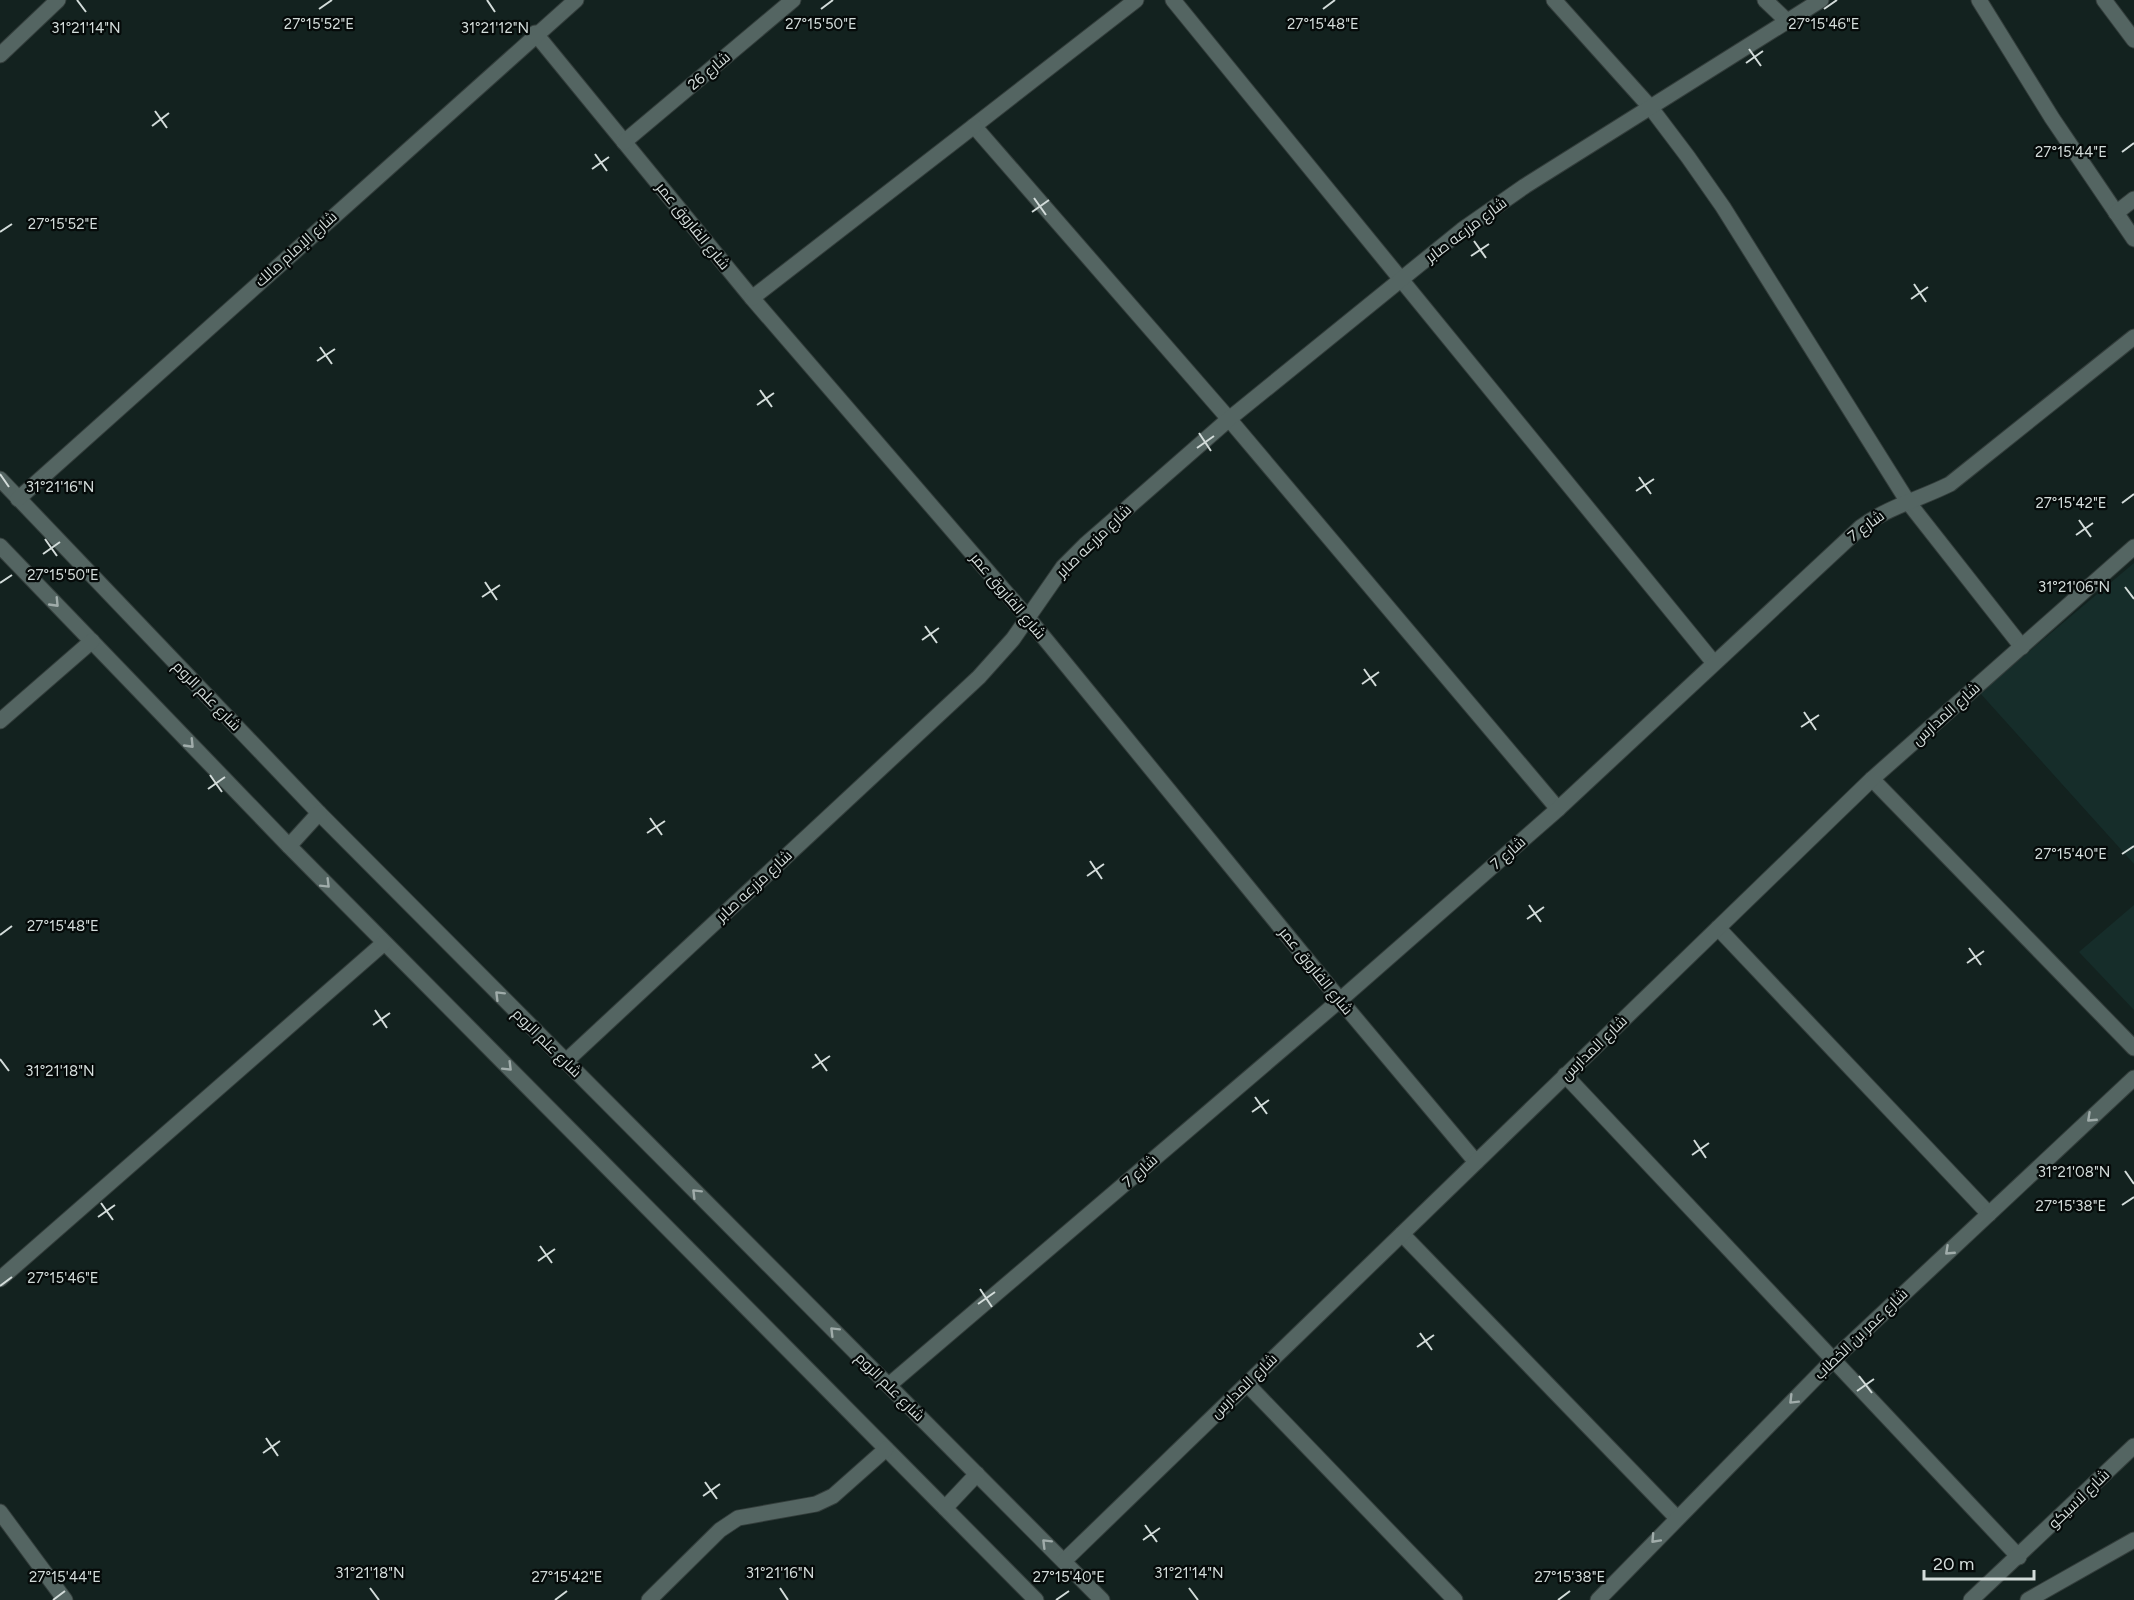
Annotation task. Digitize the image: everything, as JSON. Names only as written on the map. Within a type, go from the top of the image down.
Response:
[{"type":"street","points":[[0,55],[58,0]]},
{"type":"street","name":"شارع الإمام مالك","points":[[18,499],[535,33],[576,0]]},
{"type":"street","name":"شارع 26","points":[[624,142],[793,0]]},
{"type":"street","points":[[752,298],[1136,0]]},
{"type":"street","points":[[1173,0],[1714,663]]},
{"type":"street","points":[[1554,0],[1651,108],[1723,207],[1908,502],[2022,646]]},
{"type":"street","points":[[1765,0],[1788,22]]},
{"type":"street","name":"شارع مزرعه صابر","points":[[565,1062],[979,677],[1028,618],[1044,592],[1084,545],[1229,419],[1462,230],[1526,186],[1821,0]]},
{"type":"street","points":[[1979,0],[2134,239]]},
{"type":"street","points":[[2104,0],[2134,40]]},
{"type":"street","name":"شارع الفاروق عمر","points":[[535,33],[752,298],[1028,618],[1340,1000],[1476,1162]]},
{"type":"street","points":[[974,126],[1229,419],[1558,809]]},
{"type":"street","points":[[2116,213],[2134,199]]},
{"type":"street","name":"شارع 7","points":[[889,1386],[1340,1000],[1558,809],[1861,527],[1882,512],[1950,484],[2134,337]]},
{"type":"street","name":"شارع علم الروم","points":[[0,479],[319,813],[1101,1600]]},
{"type":"street","points":[[0,546],[384,943],[1036,1600]]},
{"type":"street","name":"شارع المدارس","points":[[1064,1561],[1872,779],[2134,547]]},
{"type":"street","points":[[0,721],[92,641]]},
{"type":"street","points":[[1872,779],[2134,1048]]},
{"type":"street","points":[[289,846],[319,813]]},
{"type":"street","points":[[1718,928],[1989,1214]]},
{"type":"street","points":[[0,1279],[384,943]]},
{"type":"street","points":[[1566,1076],[2019,1557]]},
{"type":"street","name":"شارع عمر بن الخطاب","points":[[1598,1600],[1676,1517],[1833,1360],[2134,1078]]},
{"type":"street","points":[[1402,1234],[1676,1517]]},
{"type":"street","points":[[1247,1384],[1455,1600]]},
{"type":"street","name":"شارع لاسيكو","points":[[1971,1600],[2134,1446]]},
{"type":"street","points":[[649,1600],[720,1530],[738,1518],[816,1504],[833,1496],[886,1449]]},
{"type":"street","points":[[945,1508],[977,1474]]},
{"type":"street","points":[[0,1512],[65,1600]]},
{"type":"street","points":[[2028,1600],[2134,1540]]},
{"type":"street","points":[[1983,1589],[1995,1600]]},
{"type":"shaded area","points":[[2134,563],[2134,864],[1980,693]]},
{"type":"shaded area","points":[[2134,905],[2134,1010],[2079,952]]}]
